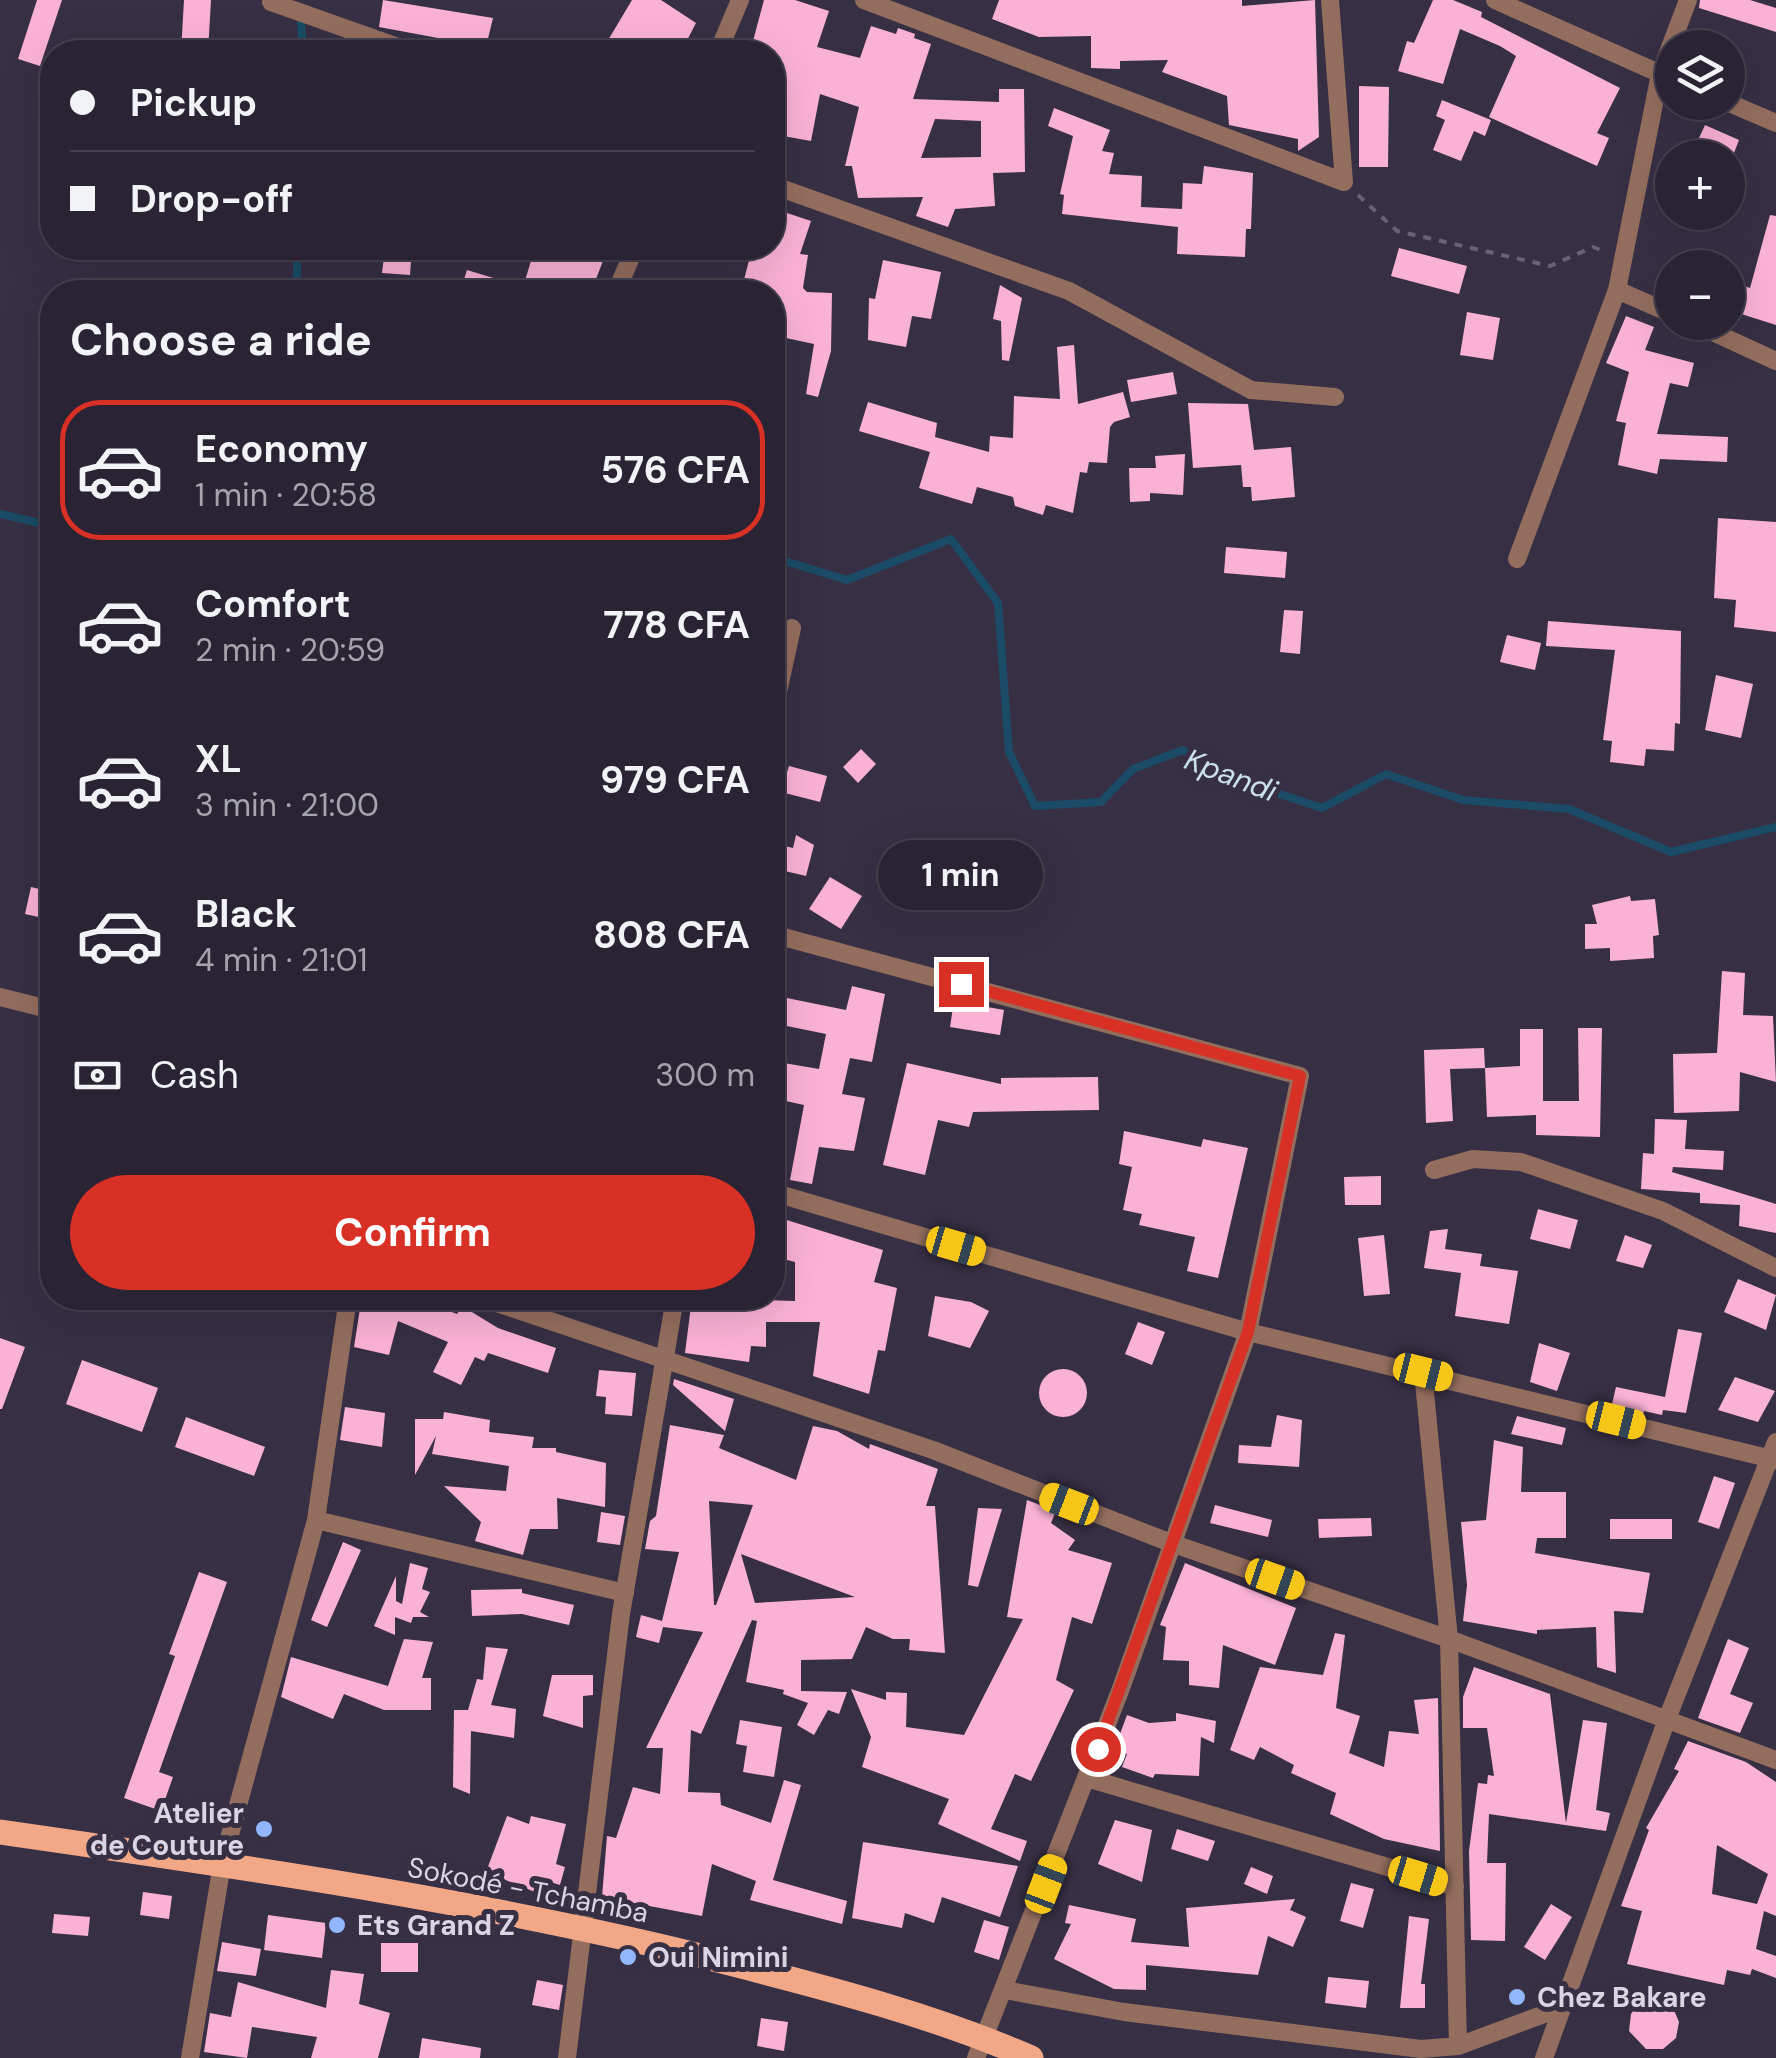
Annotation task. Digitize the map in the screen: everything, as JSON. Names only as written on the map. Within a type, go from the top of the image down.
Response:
[{"type":"main road","name":"Sokodé - Tchamba","points":[[0,1832],[222,1864],[580,1927],[808,1983],[980,2048],[1032,2058]]},
{"type":"street","points":[[723,40],[740,0]]},
{"type":"street","points":[[864,0],[1344,182],[1330,0]]},
{"type":"street","points":[[1495,0],[1655,72]]},
{"type":"street","points":[[1679,30],[1688,0]]},
{"type":"street","points":[[271,2],[378,40]]},
{"type":"street","points":[[1745,110],[1776,123]]},
{"type":"street","points":[[1517,558],[1617,290],[1656,120]]},
{"type":"street","points":[[785,190],[1069,291],[1251,390],[1335,397]]},
{"type":"street","points":[[1617,290],[1655,307]]},
{"type":"street","points":[[1731,340],[1776,360]]},
{"type":"street","points":[[785,660],[792,628]]},
{"type":"street","points":[[785,937],[1300,1076],[1248,1332],[1087,1778],[980,2048]]},
{"type":"street","points":[[0,997],[40,1007]]},
{"type":"street","points":[[1434,1170],[1473,1159],[1521,1162],[1664,1211],[1776,1268]]},
{"type":"street","points":[[785,1196],[1248,1332],[1774,1453],[1667,1720],[1544,2058]]},
{"type":"street","points":[[190,2058],[222,1864],[316,1520],[346,1310]]},
{"type":"street","points":[[516,1310],[933,1450],[1171,1543],[1448,1639],[1776,1760]]},
{"type":"street","points":[[567,2058],[580,1927],[625,1592],[674,1310]]},
{"type":"street","points":[[1423,1372],[1448,1639],[1458,2046]]},
{"type":"street","points":[[316,1520],[625,1592]]},
{"type":"street","points":[[1087,1778],[1455,1887]]},
{"type":"street","points":[[1005,1990],[1218,2024],[1421,2049],[1458,2046],[1563,2007]]},
{"type":"path","points":[[1344,182],[1397,230],[1550,266],[1593,247],[1624,258]]},
{"type":"building","points":[[37,0],[62,0],[49,40],[40,40],[40,66],[18,59]]},
{"type":"building","points":[[184,0],[211,0],[209,40],[182,40]]},
{"type":"building","points":[[383,0],[493,18],[488,40],[449,40],[379,27]]},
{"type":"building","points":[[632,0],[661,0],[696,23],[687,40],[608,40]]},
{"type":"building","points":[[764,0],[795,0],[829,11],[817,47],[860,58],[871,26],[896,34],[898,28],[931,44],[913,99],[999,102],[999,89],[1024,89],[1025,172],[993,173],[995,206],[955,209],[948,227],[916,216],[923,197],[858,198],[852,166],[845,166],[859,107],[820,94],[811,141],[785,136],[785,40],[753,40]],"holes":[[[935,119],[981,121],[981,157],[921,158]]]},
{"type":"building","points":[[999,0],[1242,0],[1242,6],[1315,0],[1319,137],[1298,151],[1298,139],[1229,125],[1227,96],[1162,72],[1168,60],[1120,61],[1120,69],[1091,68],[1091,36],[1039,37],[992,19]]},
{"type":"building","points":[[1433,0],[1453,0],[1482,12],[1481,17],[1620,88],[1597,133],[1609,138],[1597,166],[1489,117],[1516,56],[1500,46],[1460,29],[1443,84],[1398,71],[1407,41],[1414,43]]},
{"type":"building","points":[[1700,0],[1750,0],[1776,8],[1776,32],[1699,8]]},
{"type":"building","points":[[1359,86],[1389,87],[1388,167],[1359,167]]},
{"type":"building","points":[[1442,100],[1491,120],[1485,136],[1474,131],[1461,161],[1433,150],[1445,120],[1436,116]]},
{"type":"building","points":[[1054,108],[1110,130],[1102,151],[1114,153],[1109,174],[1142,176],[1141,207],[1182,209],[1183,183],[1202,184],[1204,166],[1253,173],[1251,229],[1246,229],[1245,257],[1177,254],[1178,227],[1062,214],[1064,195],[1060,194],[1073,136],[1048,126]]},
{"type":"building","points":[[1705,125],[1739,140],[1698,140]]},
{"type":"building","points":[[785,212],[811,221],[800,254],[808,255],[803,288],[807,292],[832,293],[831,351],[818,397],[806,394],[814,344],[785,338],[785,280],[744,280],[749,260],[785,260]]},
{"type":"building","points":[[1770,215],[1776,216],[1776,325],[1745,315],[1745,286],[1750,288]]},
{"type":"building","points":[[1399,248],[1467,266],[1459,294],[1391,276]]},
{"type":"building","points":[[384,260],[411,260],[410,275],[382,273]]},
{"type":"building","points":[[531,260],[603,260],[596,280],[525,280]]},
{"type":"building","points":[[883,260],[941,272],[931,319],[912,316],[906,347],[868,340],[869,298],[875,299]]},
{"type":"building","points":[[467,270],[500,280],[464,280]]},
{"type":"building","points":[[1000,285],[1022,298],[1009,361],[1002,360],[1001,321],[993,319]]},
{"type":"building","points":[[1467,312],[1500,318],[1493,360],[1460,355]]},
{"type":"building","points":[[1626,316],[1654,327],[1645,350],[1694,363],[1688,387],[1670,383],[1657,434],[1728,437],[1727,462],[1660,459],[1657,474],[1618,465],[1626,423],[1616,421],[1629,372],[1606,363]]},
{"type":"building","points":[[1074,345],[1078,404],[1123,392],[1130,417],[1110,427],[1107,463],[1089,462],[1087,473],[1080,472],[1073,513],[1046,505],[1043,515],[1015,506],[1013,497],[977,487],[972,504],[919,488],[930,452],[859,431],[868,402],[937,423],[935,437],[989,452],[990,436],[1013,438],[1014,396],[1060,399],[1057,347]]},
{"type":"building","points":[[1173,372],[1177,394],[1131,402],[1127,380]]},
{"type":"building","points":[[1188,403],[1248,404],[1254,450],[1291,447],[1295,497],[1252,501],[1251,487],[1243,487],[1241,465],[1193,468]]},
{"type":"building","points":[[1185,454],[1183,495],[1150,493],[1150,501],[1130,502],[1129,468],[1156,468],[1155,456]]},
{"type":"building","points":[[1718,518],[1776,522],[1776,632],[1734,627],[1736,600],[1714,598]]},
{"type":"building","points":[[1226,547],[1287,552],[1285,578],[1224,573]]},
{"type":"building","points":[[1284,610],[1303,611],[1300,654],[1280,652]]},
{"type":"building","points":[[1548,621],[1681,631],[1680,724],[1675,723],[1674,751],[1646,749],[1644,766],[1610,762],[1612,741],[1603,740],[1615,650],[1546,646]]},
{"type":"building","points":[[1507,635],[1541,643],[1535,670],[1500,662]]},
{"type":"building","points":[[1716,675],[1753,684],[1741,738],[1705,730]]},
{"type":"building","points":[[861,749],[876,764],[858,783],[843,767]]},
{"type":"building","points":[[789,766],[827,776],[820,802],[785,793]]},
{"type":"building","points":[[796,835],[814,845],[806,876],[785,871],[785,846],[793,848]]},
{"type":"building","points":[[830,877],[862,896],[841,929],[809,909]]},
{"type":"building","points":[[31,887],[40,889],[40,917],[25,914]]},
{"type":"building","points":[[1630,896],[1631,901],[1655,899],[1659,935],[1653,936],[1654,958],[1610,961],[1610,948],[1585,949],[1585,924],[1597,924],[1592,905]]},
{"type":"building","points":[[1722,971],[1745,973],[1743,1015],[1773,1016],[1776,1082],[1740,1072],[1739,1111],[1674,1113],[1673,1054],[1717,1053]]},
{"type":"building","points":[[852,986],[885,994],[872,1062],[850,1058],[842,1094],[865,1098],[854,1151],[819,1147],[812,1184],[790,1180],[804,1105],[785,1101],[785,1063],[819,1069],[826,1034],[785,1026],[785,998],[846,1010]]},
{"type":"building","points":[[954,1001],[1004,1010],[1000,1035],[950,1027]]},
{"type":"building","points":[[1578,1028],[1602,1028],[1600,1137],[1536,1135],[1536,1115],[1487,1117],[1485,1068],[1520,1066],[1520,1029],[1543,1029],[1543,1101],[1579,1101]]},
{"type":"building","points":[[1484,1048],[1485,1068],[1450,1069],[1453,1121],[1426,1123],[1424,1050]]},
{"type":"building","points":[[907,1063],[1001,1084],[1001,1078],[1098,1077],[1099,1110],[973,1112],[969,1127],[938,1120],[925,1175],[883,1165]]},
{"type":"building","points":[[1655,1119],[1687,1120],[1685,1149],[1724,1151],[1723,1170],[1673,1167],[1672,1172],[1776,1204],[1776,1233],[1739,1226],[1740,1205],[1700,1203],[1700,1193],[1641,1189],[1643,1153],[1654,1154]]},
{"type":"building","points":[[1124,1131],[1201,1147],[1203,1139],[1248,1148],[1218,1278],[1187,1271],[1195,1237],[1139,1225],[1142,1214],[1123,1210],[1132,1167],[1119,1164]]},
{"type":"building","points":[[1381,1176],[1381,1205],[1345,1205],[1344,1177]]},
{"type":"building","points":[[1538,1209],[1578,1220],[1570,1249],[1530,1239]]},
{"type":"building","points":[[785,1219],[883,1250],[874,1282],[897,1288],[885,1351],[878,1350],[869,1394],[813,1376],[820,1322],[766,1322],[766,1347],[751,1346],[749,1362],[685,1353],[690,1310],[785,1310],[785,1301],[795,1301],[795,1262],[785,1259]]},
{"type":"building","points":[[1448,1229],[1445,1249],[1482,1254],[1480,1266],[1518,1271],[1509,1324],[1455,1316],[1461,1273],[1424,1268],[1430,1231]]},
{"type":"building","points":[[1384,1235],[1390,1294],[1364,1296],[1358,1238]]},
{"type":"building","points":[[1625,1235],[1652,1245],[1643,1268],[1616,1261]]},
{"type":"building","points":[[1738,1279],[1776,1295],[1766,1330],[1724,1312]]},
{"type":"building","points":[[935,1296],[971,1302],[989,1311],[970,1348],[928,1336]]},
{"type":"building","points":[[360,1310],[447,1310],[457,1314],[469,1310],[498,1328],[556,1348],[548,1373],[488,1353],[484,1361],[475,1357],[461,1385],[433,1372],[448,1342],[398,1321],[389,1355],[354,1347]]},
{"type":"building","points":[[1138,1322],[1165,1332],[1152,1365],[1125,1354]]},
{"type":"building","points":[[1678,1329],[1702,1333],[1686,1413],[1663,1410],[1662,1415],[1644,1411],[1643,1415],[1612,1404],[1616,1387],[1665,1397]]},
{"type":"building","points":[[0,1338],[25,1347],[2,1409],[0,1409]]},
{"type":"building","points":[[1539,1343],[1570,1353],[1557,1391],[1530,1382]]},
{"type":"building","points":[[82,1360],[158,1388],[142,1432],[66,1404]]},
{"type":"building","points":[[1063,1369],[1080,1376],[1087,1393],[1080,1410],[1063,1417],[1046,1410],[1039,1393],[1046,1376]]},
{"type":"building","points":[[599,1370],[636,1373],[632,1416],[605,1414],[606,1397],[596,1396]]},
{"type":"building","points":[[1735,1377],[1775,1391],[1758,1422],[1718,1410]]},
{"type":"building","points":[[674,1379],[734,1399],[725,1431],[673,1385]]},
{"type":"building","points":[[345,1407],[385,1413],[382,1447],[340,1440]]},
{"type":"building","points":[[444,1412],[490,1420],[489,1432],[534,1437],[532,1448],[556,1448],[556,1452],[606,1463],[605,1507],[557,1498],[558,1529],[530,1529],[523,1555],[475,1541],[481,1522],[444,1486],[506,1491],[509,1466],[432,1454],[436,1436],[415,1475],[415,1419],[443,1419]]},
{"type":"building","points":[[1277,1415],[1302,1420],[1299,1467],[1238,1463],[1239,1445],[1271,1447]]},
{"type":"building","points":[[1517,1416],[1566,1428],[1562,1445],[1511,1434]]},
{"type":"building","points":[[186,1417],[265,1447],[254,1476],[175,1447]]},
{"type":"building","points":[[670,1425],[724,1435],[719,1448],[796,1480],[813,1426],[837,1431],[869,1449],[870,1444],[938,1469],[926,1506],[935,1506],[945,1653],[909,1650],[910,1639],[893,1639],[866,1627],[852,1659],[801,1660],[801,1691],[847,1692],[839,1714],[828,1710],[814,1735],[797,1725],[808,1703],[783,1694],[784,1690],[746,1682],[757,1621],[752,1620],[701,1734],[691,1730],[688,1792],[720,1793],[721,1805],[771,1823],[784,1780],[801,1785],[773,1880],[847,1901],[842,1924],[750,1900],[756,1881],[712,1864],[702,1916],[602,1897],[607,1836],[616,1838],[633,1787],[660,1794],[663,1748],[646,1748],[703,1632],[663,1627],[659,1643],[636,1637],[641,1615],[662,1621],[679,1552],[645,1549],[650,1521],[656,1516]],"holes":[[[709,1501],[753,1505],[716,1605],[714,1605]],[[741,1554],[855,1597],[755,1603]]]},
{"type":"building","points":[[1494,1440],[1523,1447],[1521,1492],[1566,1492],[1566,1538],[1537,1538],[1535,1553],[1650,1573],[1643,1613],[1614,1611],[1616,1673],[1597,1667],[1596,1627],[1537,1630],[1537,1634],[1463,1621],[1467,1585],[1461,1522],[1486,1520]]},
{"type":"building","points":[[1714,1476],[1735,1483],[1719,1529],[1698,1522]]},
{"type":"building","points":[[1027,1500],[1056,1511],[1051,1523],[1075,1540],[1068,1550],[1112,1563],[1092,1624],[1072,1617],[1056,1680],[1074,1690],[1031,1781],[1015,1774],[991,1829],[1027,1841],[1020,1861],[938,1824],[949,1799],[862,1767],[871,1737],[851,1689],[886,1700],[886,1692],[907,1693],[906,1727],[964,1735],[1023,1619],[1007,1617]]},
{"type":"building","points":[[1215,1505],[1272,1520],[1268,1537],[1210,1523]]},
{"type":"building","points":[[978,1508],[1002,1509],[978,1587],[968,1585]]},
{"type":"building","points":[[601,1512],[625,1516],[620,1545],[597,1542]]},
{"type":"building","points":[[1371,1518],[1372,1536],[1319,1538],[1318,1519]]},
{"type":"building","points":[[1610,1519],[1672,1519],[1672,1539],[1610,1539]]},
{"type":"building","points":[[343,1542],[361,1550],[327,1627],[311,1620]]},
{"type":"building","points":[[410,1563],[428,1568],[422,1589],[430,1592],[420,1612],[429,1617],[413,1617],[411,1623],[395,1617],[395,1635],[374,1626],[396,1576],[396,1601],[402,1604]]},
{"type":"building","points":[[1185,1563],[1296,1608],[1275,1665],[1223,1645],[1219,1688],[1189,1685],[1189,1661],[1163,1660],[1166,1627],[1160,1625]]},
{"type":"building","points":[[199,1572],[227,1582],[159,1772],[173,1777],[161,1811],[124,1798],[175,1656],[169,1654]]},
{"type":"building","points":[[522,1589],[522,1593],[574,1605],[569,1625],[522,1614],[472,1616],[471,1590]]},
{"type":"building","points":[[1335,1633],[1345,1635],[1336,1708],[1360,1716],[1349,1753],[1384,1767],[1389,1731],[1419,1734],[1414,1700],[1438,1698],[1440,1851],[1384,1839],[1330,1814],[1336,1793],[1291,1773],[1294,1765],[1260,1747],[1254,1760],[1230,1750],[1260,1667],[1323,1675]]},
{"type":"building","points":[[404,1639],[433,1642],[422,1678],[431,1678],[431,1710],[384,1710],[344,1694],[333,1719],[281,1697],[291,1657],[388,1686]]},
{"type":"building","points":[[1728,1639],[1749,1648],[1730,1694],[1753,1703],[1740,1733],[1698,1718]]},
{"type":"building","points":[[486,1647],[508,1649],[491,1705],[516,1709],[514,1738],[471,1731],[470,1794],[453,1787],[454,1710],[468,1710],[477,1679],[483,1680]]},
{"type":"building","points":[[1474,1667],[1550,1694],[1566,1823],[1583,1720],[1607,1723],[1596,1810],[1610,1813],[1606,1831],[1489,1814],[1487,1863],[1506,1863],[1505,1941],[1471,1940],[1469,1851],[1478,1783],[1487,1784],[1488,1775],[1494,1776],[1487,1728],[1463,1728],[1463,1697]]},
{"type":"building","points":[[552,1675],[593,1675],[593,1695],[583,1696],[583,1728],[543,1716]]},
{"type":"building","points":[[1176,1713],[1216,1721],[1214,1743],[1201,1737],[1199,1776],[1155,1774],[1153,1778],[1122,1767],[1127,1754],[1114,1750],[1127,1715],[1149,1723],[1176,1721]]},
{"type":"building","points":[[740,1720],[782,1727],[774,1777],[743,1772],[747,1746],[736,1744]]},
{"type":"building","points":[[1688,1741],[1746,1762],[1776,1782],[1776,1916],[1764,1911],[1756,1949],[1776,1956],[1776,1978],[1752,1969],[1750,1975],[1727,1970],[1724,1985],[1627,1964],[1642,1911],[1621,1906],[1649,1830],[1646,1828],[1679,1771],[1674,1769]],"holes":[[[1717,1845],[1768,1874],[1757,1904],[1712,1894]]]},
{"type":"building","points":[[507,1816],[529,1824],[531,1816],[566,1824],[556,1864],[565,1867],[560,1885],[540,1879],[535,1892],[486,1872]]},
{"type":"building","points":[[1115,1820],[1152,1830],[1142,1882],[1098,1864]]},
{"type":"building","points":[[1177,1829],[1215,1841],[1208,1861],[1171,1849]]},
{"type":"building","points":[[863,1842],[1018,1866],[1000,1917],[942,1897],[934,1923],[905,1913],[902,1928],[852,1918]]},
{"type":"building","points":[[1251,1867],[1273,1876],[1267,1894],[1244,1884]]},
{"type":"building","points":[[1351,1883],[1374,1889],[1363,1928],[1340,1921]]},
{"type":"building","points":[[143,1892],[172,1896],[169,1919],[140,1915]]},
{"type":"building","points":[[1295,1899],[1290,1910],[1306,1917],[1293,1947],[1268,1936],[1258,1975],[1146,1965],[1146,1990],[1114,1989],[1054,1959],[1071,1924],[1065,1923],[1069,1905],[1136,1919],[1131,1942],[1189,1947],[1186,1908]]},
{"type":"building","points":[[1551,1904],[1572,1917],[1545,1960],[1524,1947]]},
{"type":"building","points":[[54,1914],[90,1917],[88,1936],[52,1933]]},
{"type":"building","points":[[268,1915],[326,1923],[322,1958],[264,1950]]},
{"type":"building","points":[[1409,1916],[1429,1919],[1421,1984],[1425,1984],[1425,2008],[1400,2008]]},
{"type":"building","points":[[984,1920],[1009,1927],[999,1960],[974,1952]]},
{"type":"building","points":[[222,1942],[261,1949],[256,1976],[217,1971]]},
{"type":"building","points":[[381,1943],[418,1943],[418,1972],[381,1972]]},
{"type":"building","points":[[331,1970],[364,1974],[359,2004],[390,2013],[378,2058],[311,2058],[317,2037],[252,2027],[247,2058],[204,2052],[210,2013],[231,2017],[238,1982],[326,2008]]},
{"type":"building","points":[[1328,1977],[1369,1981],[1366,2008],[1325,2003]]},
{"type":"building","points":[[537,1980],[563,1985],[559,2010],[532,2005]]},
{"type":"building","points":[[1649,1989],[1673,2008],[1679,2022],[1676,2038],[1663,2049],[1646,2049],[1629,2031],[1631,2014]]},
{"type":"building","points":[[761,2018],[788,2022],[784,2051],[757,2046]]},
{"type":"building","points":[[422,2038],[481,2048],[480,2058],[419,2058]]},
{"type":"waterway","points":[[301,23],[302,40]]},
{"type":"waterway","points":[[297,260],[297,280]]},
{"type":"waterway","name":"Kpandi","points":[[0,514],[40,523]]},
{"type":"waterway","name":"Kpandi","points":[[785,561],[847,580],[951,539],[998,603],[1009,752],[1035,806],[1101,802],[1133,769],[1183,750],[1219,774],[1322,808],[1386,774],[1463,800],[1569,809],[1671,852],[1776,827]]},
{"type":"place","name":"Atelier de Couture","points":[[264,1829]]},
{"type":"place","name":"Ets Grand Z","points":[[337,1925]]},
{"type":"place","name":"Oui Nimini","points":[[628,1957]]},
{"type":"place","name":"Chez Bakare","points":[[1517,1997]]},
{"type":"route","points":[[961,984],[1300,1076],[1248,1332],[1098,1749]]}]
